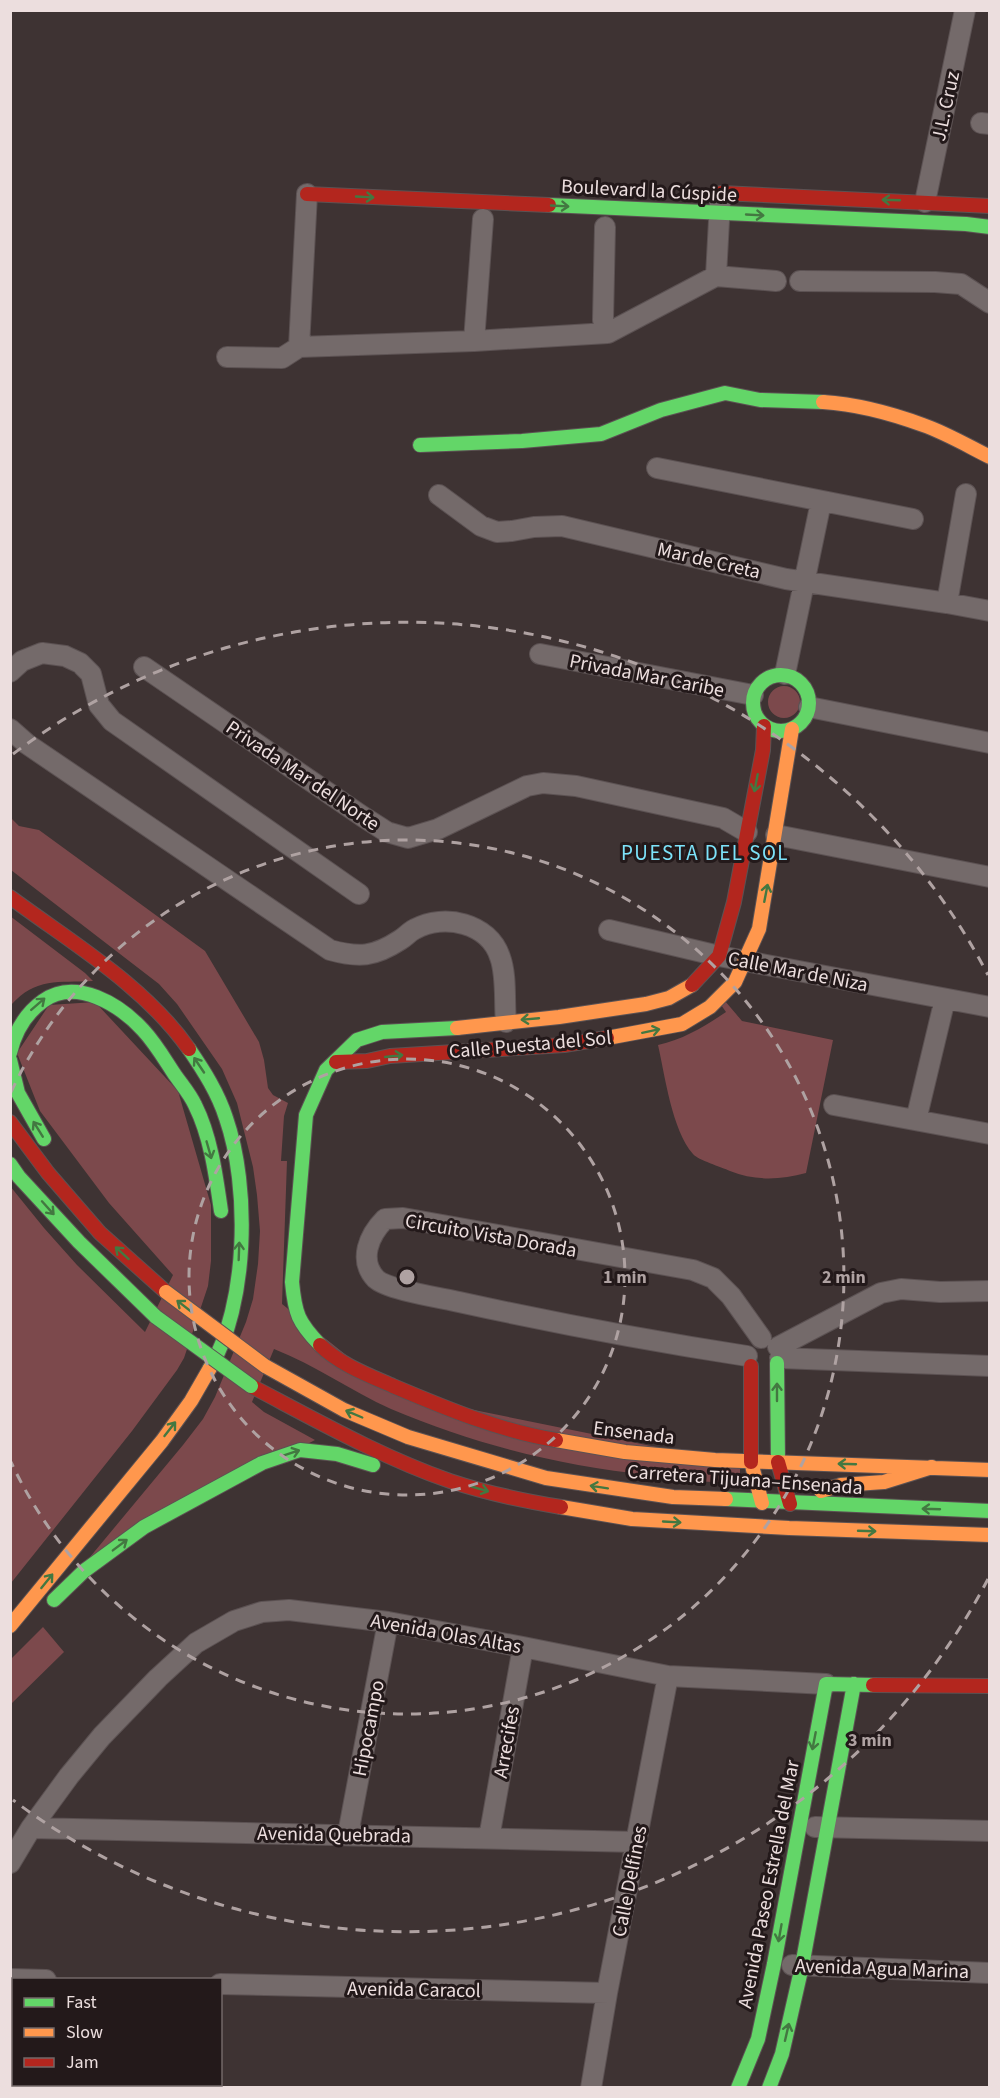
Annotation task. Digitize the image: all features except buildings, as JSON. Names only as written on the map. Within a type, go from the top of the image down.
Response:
[{"type":"main road","name":"Boulevard la Cúspide","points":[[721,193],[990,206]]},
{"type":"main road","name":"Boulevard la Cúspide","points":[[307,194],[966,224],[990,227]]},
{"type":"main road","points":[[966,224],[970,204]]},
{"type":"main road","points":[[420,444],[522,441],[601,434],[661,410],[725,393],[760,400],[839,403],[857,406],[924,425],[990,457]]},
{"type":"main road","points":[[785,674],[796,678],[804,686],[809,696],[809,707],[800,724],[792,729],[777,731],[764,726],[756,717],[753,695],[765,679],[785,674]]},
{"type":"main road","name":"Calle Puesta del Sol","points":[[336,1062],[366,1061],[561,1031],[669,998],[690,987],[719,956],[734,902],[763,750],[764,726]]},
{"type":"main road","name":"Calle Puesta del Sol","points":[[303,1327],[294,1307],[292,1282],[306,1115],[316,1089],[327,1070],[357,1040],[382,1032],[476,1027],[506,1022],[561,1031],[634,1034],[682,1024],[693,1019],[723,996],[735,982],[759,929],[792,729]]},
{"type":"main road","points":[[10,897],[144,999],[186,1046],[210,1081],[227,1119],[237,1157],[240,1184],[240,1229],[234,1305],[221,1350],[190,1404],[10,1626]]},
{"type":"main road","points":[[10,1053],[14,1033],[27,1014],[44,998],[59,992],[79,992],[98,997],[120,1009],[142,1029],[196,1108],[217,1176],[221,1220]]},
{"type":"main road","points":[[10,1060],[18,1098],[52,1151]]},
{"type":"main road","name":"Carretera Tijuana–Ensenada","points":[[10,1122],[48,1173],[100,1233],[166,1292],[265,1366],[344,1410],[408,1437],[546,1478],[673,1497],[762,1503],[990,1511]]},
{"type":"main road","points":[[10,1164],[79,1242],[156,1317],[251,1386],[367,1446],[450,1481]]},
{"type":"main road","points":[[70,1179],[100,1233]]},
{"type":"main road","points":[[195,1357],[205,1338],[212,1305]]},
{"type":"main road","name":"Ensenada","points":[[303,1327],[329,1354],[372,1377],[426,1400],[532,1435],[625,1452],[751,1462],[990,1470]]},
{"type":"main road","points":[[774,1351],[778,1462],[789,1504]]},
{"type":"main road","points":[[749,1361],[751,1462],[762,1503]]},
{"type":"main road","points":[[751,1415],[777,1415]]},
{"type":"main road","points":[[10,1635],[41,1612],[84,1571],[144,1527],[262,1463],[300,1450],[337,1454],[522,1501],[632,1520],[990,1535]]},
{"type":"main road","points":[[804,1504],[830,1485],[876,1483],[905,1478],[932,1467]]},
{"type":"main road","name":"Avenida Olas Altas","points":[[826,1684],[990,1686]]},
{"type":"main road","name":"Avenida Paseo Estrella del Mar","points":[[738,2088],[758,2039],[826,1684]]},
{"type":"main road","points":[[769,2088],[782,2054],[802,1966],[854,1684]]},
{"type":"street","name":"J.L. Cruz","points":[[925,202],[965,10]]},
{"type":"street","points":[[716,276],[721,193]]},
{"type":"street","points":[[299,347],[307,194]]},
{"type":"street","points":[[474,341],[483,219]]},
{"type":"street","points":[[605,227],[603,320],[608,333]]},
{"type":"street","points":[[227,357],[282,358],[299,347],[474,341],[608,333],[716,276],[776,281]]},
{"type":"street","points":[[800,281],[961,284],[990,303]]},
{"type":"street","points":[[657,468],[913,519]]},
{"type":"street","points":[[947,603],[966,494]]},
{"type":"street","name":"Mar de Creta","points":[[439,495],[481,526],[497,532],[534,526],[562,526],[786,579],[990,611]]},
{"type":"street","points":[[785,674],[822,502]]},
{"type":"street","points":[[10,672],[22,661],[42,653],[64,656],[80,663],[91,674],[99,705],[112,721],[359,894]]},
{"type":"street","name":"Privada Mar Caribe","points":[[540,654],[753,695]]},
{"type":"street","name":"Privada Mar del Norte","points":[[144,667],[387,832],[408,838],[438,829],[527,786],[543,783],[576,786],[723,819],[747,832]]},
{"type":"street","points":[[809,707],[990,743]]},
{"type":"street","points":[[10,729],[37,751],[330,950],[361,956],[379,952],[415,929],[442,920],[469,925],[491,940],[500,957],[506,1022]]},
{"type":"street","points":[[776,835],[990,877]]},
{"type":"street","name":"Calle Mar de Niza","points":[[609,930],[719,956],[990,1007]]},
{"type":"street","points":[[916,1120],[945,999]]},
{"type":"street","points":[[834,1105],[990,1134]]},
{"type":"street","name":"Circuito Vista Dorada","points":[[404,1218],[693,1270],[713,1278],[731,1296],[774,1351],[773,1368],[762,1371],[749,1361],[404,1290],[378,1281],[367,1266],[368,1248],[373,1231],[385,1219],[404,1218]]},
{"type":"street","points":[[774,1351],[881,1293],[901,1289],[990,1292]]},
{"type":"street","points":[[749,1361],[750,1345],[774,1351],[990,1366]]},
{"type":"street","name":"Avenida Olas Altas","points":[[10,1863],[31,1828],[102,1736],[196,1643],[234,1621],[262,1612],[289,1610],[388,1622],[668,1676],[826,1684]]},
{"type":"street","name":"Hipocampo","points":[[348,1834],[388,1622]]},
{"type":"street","name":"Arrecifes","points":[[489,1838],[524,1647]]},
{"type":"street","name":"Calle Delfines","points":[[591,2088],[606,1993],[668,1676]]},
{"type":"street","name":"Avenida Quebrada","points":[[31,1828],[637,1842]]},
{"type":"street","points":[[798,1828],[990,1831]]},
{"type":"street","name":"Avenida Agua Marina","points":[[774,1964],[990,1973]]},
{"type":"street","name":"Avenida Caracol","points":[[222,1984],[606,1993]]},
{"type":"shaded area","points":[[784,686],[795,691],[800,702],[795,713],[784,718],[773,713],[768,702],[773,691]]},
{"type":"shaded area","points":[[10,817],[19,826],[39,830],[205,951],[259,1042],[268,1088],[273,1095],[288,1103],[284,1116],[281,1161],[287,1161],[282,1304],[395,1394],[740,1464],[740,1481],[707,1482],[616,1471],[550,1459],[486,1443],[391,1409],[274,1349],[252,1402],[264,1412],[315,1440],[90,1557],[183,1445],[203,1419],[215,1397],[253,1299],[260,1231],[257,1195],[253,1167],[237,1103],[222,1069],[177,1004],[159,984],[11,870]]},
{"type":"shaded area","points":[[10,916],[93,981],[48,983],[29,990],[11,1005]]},
{"type":"shaded area","points":[[725,1001],[742,1021],[833,1040],[806,1173],[787,1177],[749,1177],[696,1156],[686,1144],[670,1102],[658,1045],[685,1036],[726,1012],[719,1002]]},
{"type":"shaded area","points":[[95,1002],[178,1091],[211,1205],[211,1261],[208,1286],[184,1358],[177,1370],[132,1431],[11,1583],[10,1186],[77,1265],[145,1332],[173,1275],[109,1203],[40,1111],[17,1053],[49,1005]]},
{"type":"shaded area","points":[[43,1627],[64,1652],[11,1704],[11,1659]]},
{"type":"traffic: fast","points":[[549,205],[966,224],[990,227]]},
{"type":"traffic: fast","points":[[420,445],[522,441],[601,434],[661,410],[725,393],[760,400],[823,402]]},
{"type":"traffic: fast","points":[[775,675],[787,675],[801,683],[809,697],[809,703],[807,714],[801,723],[787,731],[775,731],[758,719],[753,709],[753,697],[765,680],[775,675]]},
{"type":"traffic: fast","points":[[10,1053],[18,1030],[26,1017],[43,1001],[56,994],[83,993],[97,997],[122,1012],[152,1041],[188,1093],[201,1117],[215,1171],[221,1211]]},
{"type":"traffic: fast","points":[[320,1345],[299,1317],[292,1282],[306,1115],[326,1070],[357,1040],[382,1032],[457,1028]]},
{"type":"traffic: fast","points":[[189,1049],[210,1082],[226,1118],[234,1146],[242,1211],[238,1279],[232,1312],[223,1342],[210,1368]]},
{"type":"traffic: fast","points":[[10,1060],[18,1093],[44,1139]]},
{"type":"traffic: fast","points":[[10,1164],[19,1177],[79,1242],[156,1317]]},
{"type":"traffic: fast","points":[[156,1317],[251,1386]]},
{"type":"traffic: fast","points":[[777,1363],[778,1462]]},
{"type":"traffic: fast","points":[[54,1600],[84,1571],[144,1527],[262,1463],[300,1450],[337,1454],[373,1465]]},
{"type":"traffic: fast","points":[[726,1499],[990,1511]]},
{"type":"traffic: fast","points":[[738,2088],[758,2039],[826,1684],[873,1685]]},
{"type":"traffic: fast","points":[[769,2088],[782,2054],[802,1966],[854,1684]]},
{"type":"traffic: slow","points":[[823,402],[887,413],[940,432],[990,457]]},
{"type":"traffic: slow","points":[[607,1038],[682,1024],[710,1007],[735,982],[759,929],[792,729]]},
{"type":"traffic: slow","points":[[457,1028],[559,1017],[646,1004],[669,998],[692,985]]},
{"type":"traffic: slow","points":[[166,1292],[265,1366]]},
{"type":"traffic: slow","points":[[265,1366],[344,1410],[408,1437],[546,1478],[673,1497],[726,1499]]},
{"type":"traffic: slow","points":[[10,1626],[162,1441],[191,1401],[210,1368]]},
{"type":"traffic: slow","points":[[556,1440],[625,1452],[715,1460],[990,1470]]},
{"type":"traffic: slow","points":[[751,1462],[762,1503]]},
{"type":"traffic: slow","points":[[821,1491],[841,1485],[884,1482],[932,1467]]},
{"type":"traffic: slow","points":[[561,1507],[632,1519],[789,1528],[990,1535]]},
{"type":"traffic: jam","points":[[721,193],[990,206]]},
{"type":"traffic: jam","points":[[307,194],[549,205]]},
{"type":"traffic: jam","points":[[692,985],[719,956],[734,902],[763,750],[764,726]]},
{"type":"traffic: jam","points":[[10,897],[82,948],[129,985],[171,1026],[189,1049]]},
{"type":"traffic: jam","points":[[336,1062],[367,1061],[390,1056],[564,1045],[607,1038]]},
{"type":"traffic: jam","points":[[10,1122],[48,1173],[100,1233],[166,1292]]},
{"type":"traffic: jam","points":[[320,1345],[336,1358],[393,1386],[494,1425],[556,1440]]},
{"type":"traffic: jam","points":[[751,1366],[751,1462]]},
{"type":"traffic: jam","points":[[251,1386],[349,1437],[424,1471],[491,1493],[561,1507]]},
{"type":"traffic: jam","points":[[778,1462],[790,1504]]},
{"type":"traffic: jam","points":[[873,1685],[990,1686]]},
{"type":"district","name":"PUESTA DEL SOL","points":[[705,853]]}]
